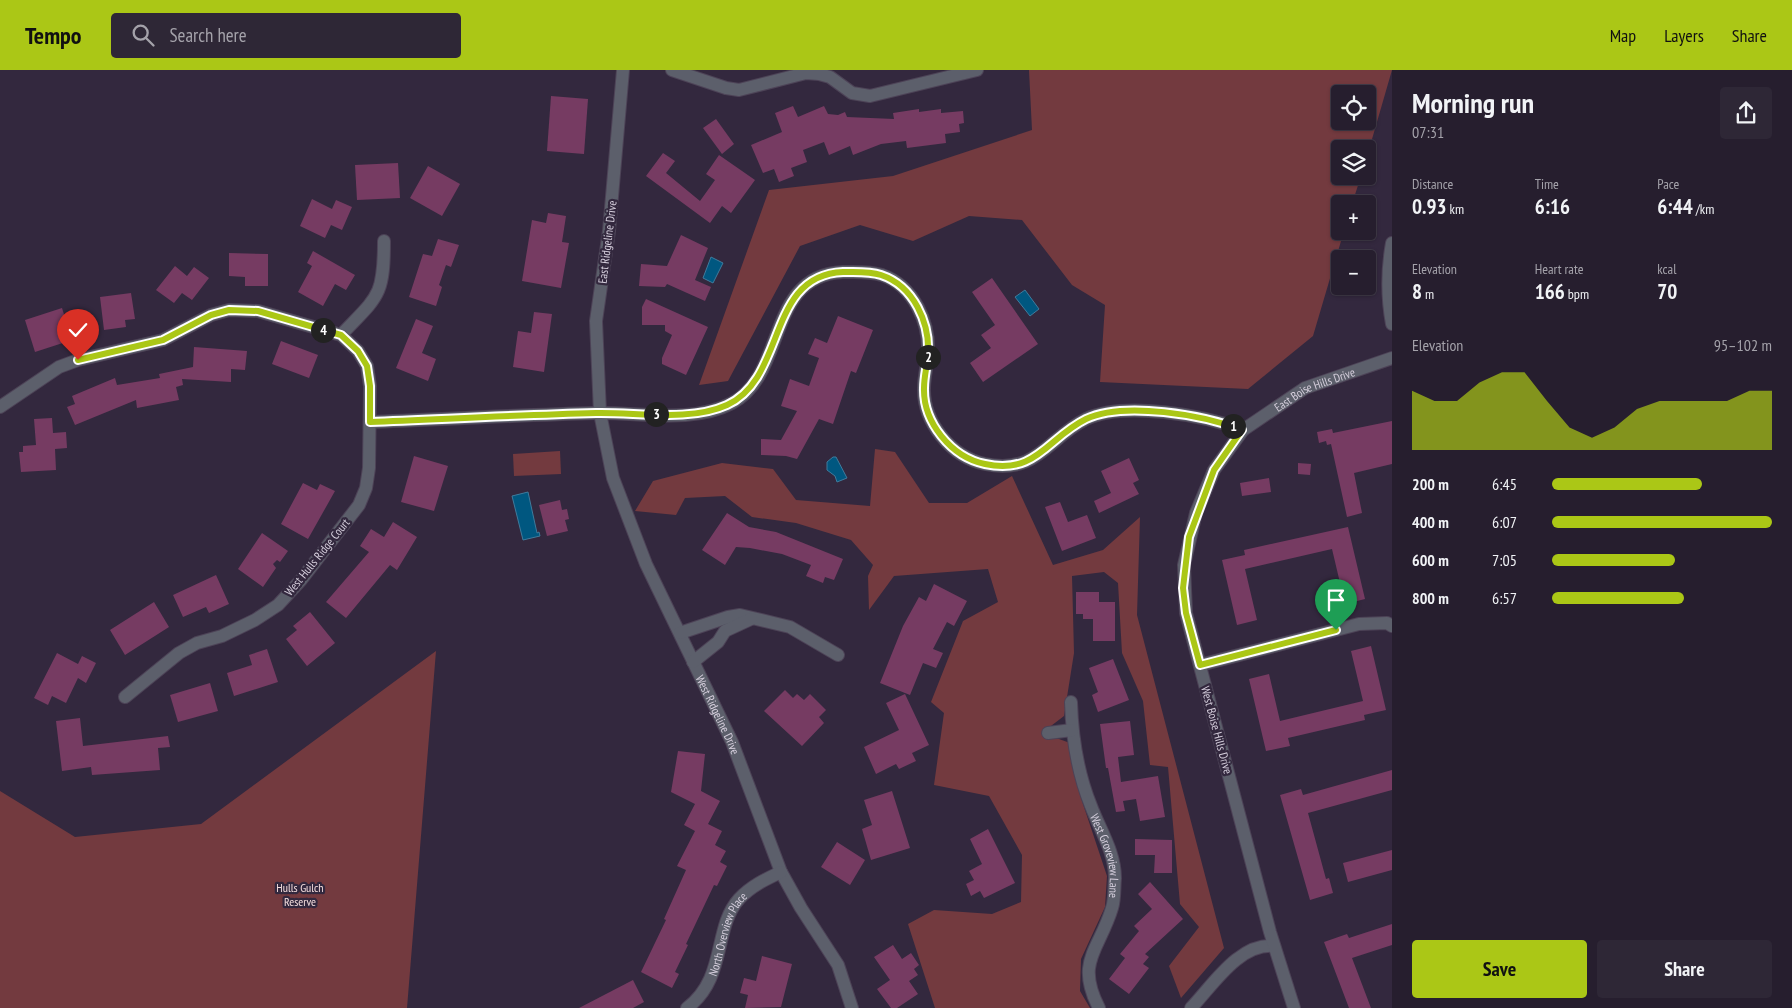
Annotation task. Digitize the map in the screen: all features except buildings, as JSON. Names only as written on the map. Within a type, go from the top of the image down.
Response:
[{"type":"street","name":"East Ridgeline Drive","points":[[600,413],[596,321],[609,231],[623,70]]},
{"type":"street","points":[[672,70],[726,88],[739,90],[806,73],[819,74],[830,77],[852,93],[870,96],[977,70]]},
{"type":"street","points":[[0,407],[59,367],[78,360],[163,340],[211,315],[229,310],[258,311],[341,335],[375,299],[381,288],[384,273],[384,241]]},
{"type":"street","points":[[1392,244],[1388,265],[1388,303],[1392,324]]},
{"type":"street","points":[[370,422],[600,413],[698,414],[718,410],[736,401],[753,384],[764,368],[785,312],[795,296],[814,279],[834,272],[858,272],[880,274],[896,281],[920,310],[927,331],[928,355],[924,388],[926,406],[934,426],[947,443],[972,460],[999,466],[1031,460],[1086,419],[1108,412],[1134,410],[1203,417],[1242,430]]},
{"type":"street","name":"West Hulls Ridge Court","points":[[125,697],[179,653],[197,642],[222,636],[255,620],[278,605],[301,580],[359,505],[366,488],[370,468],[370,386],[367,366],[358,351],[341,335]]},
{"type":"street","name":"East Boise Hills Drive","points":[[1242,430],[1305,388],[1332,377],[1392,358]]},
{"type":"street","name":"West Ridgeline Drive","points":[[600,413],[613,478],[646,564],[732,742],[782,872],[801,908],[838,965],[852,1008]]},
{"type":"street","name":"West Boise Hills Drive","points":[[1242,430],[1214,470],[1189,537],[1183,588],[1186,613],[1274,946],[1294,1008]]},
{"type":"street","points":[[680,633],[740,615],[790,627],[838,655]]},
{"type":"street","points":[[693,662],[718,642],[725,631],[751,619]]},
{"type":"street","points":[[713,622],[720,637]]},
{"type":"street","points":[[1200,665],[1359,624],[1387,622],[1392,626]]},
{"type":"street","name":"West Groveview Lane","points":[[1071,702],[1072,730],[1090,805],[1111,851],[1115,876],[1113,907],[1088,965],[1089,985],[1099,1008]]},
{"type":"street","points":[[1048,733],[1072,730]]},
{"type":"street","name":"North Overview Place","points":[[687,1008],[707,985],[715,969],[729,917],[738,900],[752,886],[782,872]]},
{"type":"street","points":[[1191,1008],[1234,961],[1262,945],[1274,946]]},
{"type":"green space","points":[[1029,70],[1392,70],[1376,125],[1376,85],[1331,85],[1331,130],[1375,130],[1372,140],[1331,140],[1331,185],[1358,185],[1355,195],[1331,195],[1331,240],[1341,240],[1338,250],[1331,250],[1331,275],[1313,336],[1248,389],[1100,382],[1105,305],[1072,285],[1022,220],[969,216],[913,241],[860,225],[800,246],[728,381],[699,385],[769,190],[893,176],[1032,130]]},
{"type":"green space","points":[[875,449],[895,452],[929,503],[967,503],[1012,476],[1053,565],[1103,550],[1140,517],[1137,615],[1224,948],[1181,998],[1169,966],[1199,927],[1180,904],[1168,767],[1150,765],[1143,701],[1122,653],[1118,583],[1104,572],[1072,576],[1074,653],[1064,716],[1047,729],[1049,739],[1059,739],[1070,743],[1080,795],[1107,876],[1105,907],[1081,959],[1080,991],[1090,1008],[935,1008],[908,924],[934,910],[992,914],[1021,902],[1022,855],[989,796],[934,785],[944,713],[931,702],[963,621],[998,602],[988,569],[894,576],[869,610],[868,576],[873,565],[851,540],[796,523],[752,517],[725,496],[685,498],[676,515],[635,511],[653,481],[722,463],[773,469],[796,500],[870,506]]},
{"type":"green space","points":[[560,451],[561,474],[514,476],[513,454]]},
{"type":"green space","name":"Hulls Gulch Reserve","points":[[436,651],[407,1008],[0,1008],[0,791],[75,837],[201,824]]},
{"type":"water","points":[[711,257],[723,263],[713,283],[703,278]]},
{"type":"water","points":[[1025,290],[1039,309],[1030,316],[1015,297]]},
{"type":"water","points":[[836,457],[847,478],[837,482],[835,476],[827,470],[827,462]]},
{"type":"water","points":[[528,492],[537,533],[539,532],[540,536],[523,540],[512,496]]},
{"type":"route","points":[[78,360],[163,340],[211,315],[229,310],[258,311],[341,335],[358,351],[367,366],[370,386],[370,422],[600,413],[698,414],[718,410],[736,401],[753,384],[764,368],[785,312],[795,296],[814,279],[834,272],[880,274],[896,281],[920,310],[927,331],[928,355],[924,388],[926,406],[934,426],[947,443],[972,460],[999,466],[1031,460],[1046,451],[1069,430],[1086,419],[1108,412],[1134,410],[1203,417],[1242,430],[1214,470],[1189,537],[1184,565],[1183,588],[1186,613],[1200,665],[1336,630]]}]
